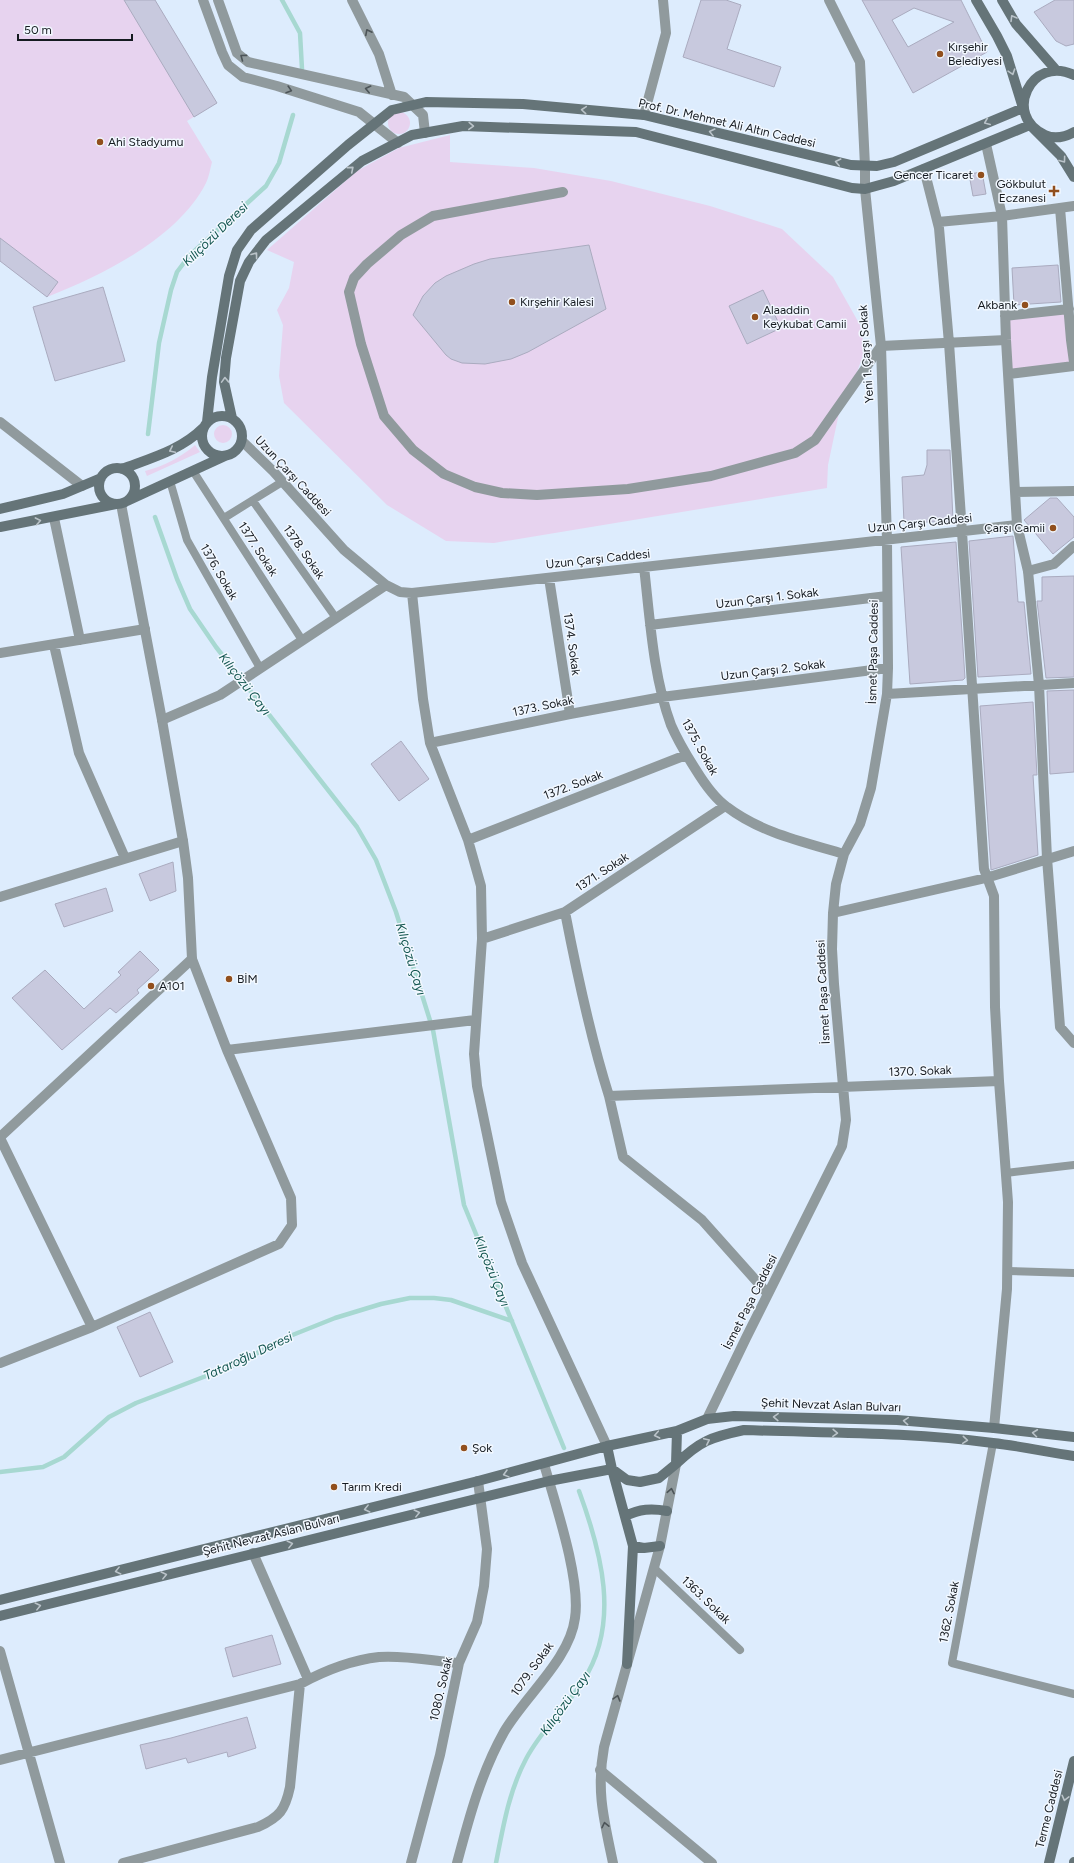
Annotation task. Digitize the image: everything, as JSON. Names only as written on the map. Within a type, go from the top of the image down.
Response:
[{"type":"main road","points":[[976,0],[1007,56],[1023,108],[1030,125],[1061,156],[1074,177]]},
{"type":"main road","points":[[1002,0],[1016,24],[1056,70]]},
{"type":"main road","points":[[1023,108],[1024,97],[1031,82],[1045,72],[1056,70],[1067,71],[1074,75]]},
{"type":"main road","name":"Prof. Dr. Mehmet Ali Altın Caddesi","points":[[205,425],[229,276],[237,250],[251,230],[392,110],[426,102],[523,104],[644,115],[835,162],[865,166],[894,162],[1023,108]]},
{"type":"main road","points":[[1030,125],[1038,132],[1048,136],[1059,137],[1074,132]]},
{"type":"main road","points":[[0,527],[54,518],[121,503],[230,454],[235,450],[242,441],[240,428],[232,418],[224,382],[226,358],[240,281],[249,262],[266,240],[362,161],[412,135],[463,126],[636,132],[852,188],[865,189],[894,181],[1030,125]]},
{"type":"main road","points":[[0,509],[64,494],[101,478],[110,470],[122,469],[170,451],[186,443],[205,425],[218,416],[232,418]]},
{"type":"main road","points":[[205,425],[202,439],[208,450],[218,455],[230,454]]},
{"type":"main road","points":[[121,503],[134,492],[134,481],[127,472],[122,469]]},
{"type":"main road","points":[[101,478],[99,484],[101,495],[105,500],[121,503]]},
{"type":"main road","name":"Şehit Nevzat Aslan Bulvarı","points":[[0,1600],[478,1481],[591,1452],[607,1446],[677,1431],[707,1419],[734,1416],[897,1420],[994,1428],[1074,1437]]},
{"type":"main road","points":[[612,1469],[627,1480],[640,1482],[659,1478],[694,1447],[724,1434],[744,1430],[896,1435],[993,1443],[1074,1456]]},
{"type":"main road","points":[[676,1464],[677,1431]]},
{"type":"main road","points":[[607,1446],[634,1546],[627,1664]]},
{"type":"main road","name":"Şehit Nevzat Aslan Bulvarı","points":[[0,1616],[481,1497],[596,1470],[612,1469]]},
{"type":"main road","points":[[625,1516],[639,1510],[653,1508],[667,1511]]},
{"type":"main road","points":[[634,1546],[644,1548],[660,1546]]},
{"type":"main road","name":"Terme Caddesi","points":[[1049,1863],[1074,1761]]},
{"type":"street","points":[[203,0],[228,65],[243,77],[277,86],[359,112],[398,143]]},
{"type":"street","points":[[218,0],[237,53],[248,62],[404,97],[423,115],[425,133]]},
{"type":"street","points":[[352,0],[379,54],[392,95]]},
{"type":"street","points":[[644,115],[666,34],[663,0]]},
{"type":"street","name":"Yeni 1. Çarşı Sokak","points":[[829,0],[860,62],[865,189],[881,346],[887,540]]},
{"type":"street","points":[[986,144],[1002,216],[1006,340],[1017,525],[1028,571],[1039,685],[1047,858],[1060,1027],[1074,1043]]},
{"type":"street","points":[[924,169],[938,222],[949,343],[984,869],[986,878],[994,896],[995,1007],[998,1081],[1008,1202],[1007,1271],[994,1428]]},
{"type":"street","points":[[564,192],[433,216],[401,235],[367,264],[354,278],[349,292],[361,344],[384,416],[413,450],[444,474],[482,489],[502,493],[545,494],[628,489],[710,476],[795,453],[815,440],[881,346],[1006,340]]},
{"type":"street","points":[[938,222],[1002,216],[1074,206]]},
{"type":"street","points":[[1060,208],[1074,362]]},
{"type":"street","points":[[1005,316],[1069,309]]},
{"type":"street","points":[[1009,374],[1074,366]]},
{"type":"street","points":[[0,422],[82,486]]},
{"type":"street","name":"Uzun Çarşı Caddesi","points":[[242,441],[336,541],[386,585],[400,592],[412,593],[1017,525]]},
{"type":"street","points":[[1016,492],[1074,491]]},
{"type":"street","points":[[0,1363],[92,1327],[279,1244],[292,1225],[291,1198],[227,1050],[192,959],[188,878],[183,841],[121,503]]},
{"type":"street","points":[[54,518],[80,640]]},
{"type":"street","name":"İsmet Paşa Caddesi","points":[[707,1419],[842,1146],[846,1120],[833,977],[833,913],[836,884],[844,854],[860,824],[867,806],[887,694],[887,540]]},
{"type":"street","points":[[1028,571],[1054,564],[1074,546]]},
{"type":"street","name":"1375. Sokak","points":[[644,567],[650,625],[662,697],[672,726],[686,755],[705,783],[725,806],[746,819],[774,832],[844,854]]},
{"type":"street","name":"1374. Sokak","points":[[549,578],[570,714]]},
{"type":"street","points":[[162,720],[220,695],[386,585]]},
{"type":"street","points":[[412,593],[423,699],[430,743],[468,840],[481,886],[482,939],[475,1020],[474,1054],[477,1086],[501,1202],[522,1263],[607,1446]]},
{"type":"street","name":"Uzun Çarşı 1. Sokak","points":[[650,625],[887,596]]},
{"type":"street","points":[[0,653],[145,629]]},
{"type":"street","points":[[54,645],[79,753],[125,858]]},
{"type":"street","name":"Uzun Çarşı 2. Sokak","points":[[662,697],[888,668]]},
{"type":"street","points":[[887,694],[1074,683]]},
{"type":"street","name":"1373. Sokak","points":[[430,743],[570,714],[662,697]]},
{"type":"street","name":"1372. Sokak","points":[[468,840],[686,755]]},
{"type":"street","name":"1371. Sokak","points":[[482,939],[565,912],[725,806]]},
{"type":"street","points":[[0,897],[183,841]]},
{"type":"street","points":[[833,913],[986,878],[1047,858],[1074,851]]},
{"type":"street","points":[[565,912],[576,972],[600,1069],[609,1096],[623,1157],[702,1220],[768,1294]]},
{"type":"street","points":[[92,1327],[0,1138],[192,959]]},
{"type":"street","points":[[227,1050],[475,1020]]},
{"type":"street","name":"1370. Sokak","points":[[609,1096],[998,1081]]},
{"type":"street","name":"1079. Sokak","points":[[457,1863],[476,1796],[492,1755],[514,1715],[561,1654],[576,1618],[576,1599],[572,1573],[544,1464]]},
{"type":"street","points":[[613,1863],[600,1795],[600,1770],[604,1747],[660,1546],[676,1464]]},
{"type":"street","name":"1080. Sokak","points":[[410,1863],[440,1755],[459,1663],[477,1622],[484,1586],[487,1549],[478,1481]]},
{"type":"street","points":[[123,1863],[258,1827],[272,1820],[281,1812],[286,1803],[290,1787],[304,1681],[253,1553]]},
{"type":"street","points":[[0,1651],[60,1863]]},
{"type":"street","points":[[0,1760],[304,1681],[346,1664],[378,1657],[395,1657],[459,1663]]},
{"type":"street","points":[[600,1770],[712,1863]]},
{"type":"lane","name":"1377. Sokak","points":[[193,471],[302,640]]},
{"type":"lane","name":"1376. Sokak","points":[[170,481],[187,540],[260,668]]},
{"type":"lane","points":[[224,518],[282,482]]},
{"type":"lane","name":"1378. Sokak","points":[[253,501],[336,618]]},
{"type":"lane","points":[[1006,1173],[1074,1165]]},
{"type":"lane","points":[[1007,1271],[1074,1273]]},
{"type":"lane","name":"1362. Sokak","points":[[993,1443],[952,1663],[1074,1694]]},
{"type":"lane","name":"1363. Sokak","points":[[654,1568],[740,1650]]},
{"type":"shaded area","name":"Ahi Stadyumu","points":[[0,0],[155,0],[217,103],[187,121],[212,162],[206,183],[193,203],[177,221],[137,252],[92,278],[47,297],[0,261]]},
{"type":"shaded area","points":[[395,112],[403,112],[410,119],[410,127],[403,134],[395,134],[388,127],[388,119]]},
{"type":"shaded area","points":[[450,135],[450,162],[534,168],[611,181],[710,206],[782,229],[833,277],[860,325],[865,350],[839,413],[828,465],[827,488],[494,543],[446,541],[387,505],[284,403],[279,376],[283,325],[277,310],[289,288],[294,262],[267,250],[357,171],[399,148]]},
{"type":"shaded area","points":[[1069,309],[1074,362],[1009,374],[1005,316]]},
{"type":"shaded area","points":[[219,425],[227,425],[232,430],[230,441],[227,443],[219,443],[214,438],[214,430]]},
{"type":"shaded area","points":[[195,445],[200,452],[147,476],[145,471],[172,461]]},
{"type":"building","points":[[124,0],[155,0],[217,103],[194,117]]},
{"type":"building","points":[[701,0],[726,0],[741,5],[727,49],[781,67],[774,87],[683,57]]},
{"type":"building","name":"Kırşehir Belediyesi","points":[[862,0],[961,0],[987,52],[913,93]],"holes":[[[914,8],[954,22],[908,47],[892,20]]]},
{"type":"building","points":[[1055,0],[1074,0],[1074,44],[1066,46],[1056,41],[1034,12]]},
{"type":"building","points":[[982,172],[986,194],[973,196],[969,174]]},
{"type":"building","points":[[0,238],[58,282],[47,297],[0,261]]},
{"type":"building","name":"Kırşehir Kalesi","points":[[589,245],[606,309],[528,352],[511,359],[485,364],[462,363],[451,359],[413,315],[423,296],[435,283],[446,276],[474,264],[490,259]]},
{"type":"building","points":[[1058,265],[1061,302],[1014,305],[1012,268]]},
{"type":"building","points":[[103,287],[125,361],[55,381],[33,307]]},
{"type":"building","name":"Alaaddin Keykubat Camii","points":[[763,290],[781,328],[747,344],[729,306]]},
{"type":"building","points":[[927,450],[950,450],[953,521],[904,523],[902,477],[924,475],[927,465]]},
{"type":"building","name":"Çarşı Camii","points":[[1050,498],[1057,498],[1074,517],[1074,537],[1053,554],[1024,520]]},
{"type":"building","points":[[1013,536],[1018,602],[1024,602],[1031,674],[978,677],[969,541]]},
{"type":"building","points":[[956,542],[965,678],[963,680],[910,684],[901,547]]},
{"type":"building","points":[[1074,576],[1074,677],[1046,678],[1037,601],[1042,601],[1042,577]]},
{"type":"building","points":[[1074,690],[1074,772],[1050,774],[1047,691]]},
{"type":"building","points":[[1033,702],[1037,775],[1033,775],[1038,855],[991,870],[980,706]]},
{"type":"building","points":[[401,741],[429,779],[399,801],[371,764]]},
{"type":"building","points":[[173,862],[176,891],[150,901],[139,874]]},
{"type":"building","points":[[106,888],[113,911],[64,927],[55,904]]},
{"type":"building","points":[[140,951],[159,970],[137,990],[139,993],[116,1013],[110,1008],[62,1050],[12,998],[45,970],[84,1009],[121,975],[118,972]]},
{"type":"building","points":[[150,1312],[173,1362],[140,1377],[117,1327]]},
{"type":"building","points":[[272,1635],[281,1664],[233,1677],[225,1648]]},
{"type":"building","points":[[247,1717],[256,1748],[228,1757],[227,1752],[188,1763],[186,1758],[146,1769],[140,1745]]},
{"type":"waterway","name":"Kılıçözü Deresi","points":[[282,0],[300,33],[302,69]]},
{"type":"waterway","name":"Kılıçözü Deresi","points":[[148,434],[159,343],[171,290],[177,272],[189,256],[266,186],[279,163],[293,115]]},
{"type":"waterway","name":"Kılıçözü Çayı","points":[[155,517],[177,579],[190,609],[216,647],[357,827],[376,860],[396,912],[433,1030],[464,1205],[564,1448]]},
{"type":"waterway","name":"Tataroğlu Deresi","points":[[0,1472],[43,1467],[64,1457],[109,1417],[136,1403],[232,1366],[290,1336],[335,1318],[381,1304],[410,1298],[451,1300],[512,1321]]},
{"type":"waterway","name":"Kılıçözü Çayı","points":[[496,1863],[507,1810],[520,1771],[532,1748],[583,1681],[595,1659],[602,1635],[604,1587],[594,1538],[579,1491]]},
{"type":"place","name":"Kırşehir Belediyesi","points":[[940,54]]},
{"type":"place","name":"Ahi Stadyumu","points":[[100,142]]},
{"type":"place","name":"Gencer Ticaret","points":[[981,175]]},
{"type":"place","name":"Gökbulut Eczanesi","points":[[1054,191]]},
{"type":"place","name":"Kırşehir Kalesi","points":[[512,302]]},
{"type":"place","name":"Akbank","points":[[1025,305]]},
{"type":"place","name":"Alaaddin Keykubat Camii","points":[[755,317]]},
{"type":"place","name":"Çarşı Camii","points":[[1053,528]]},
{"type":"place","name":"BİM","points":[[229,979]]},
{"type":"place","name":"A101","points":[[151,986]]},
{"type":"place","name":"Şok","points":[[464,1448]]},
{"type":"place","name":"Tarım Kredi","points":[[334,1487]]}]
